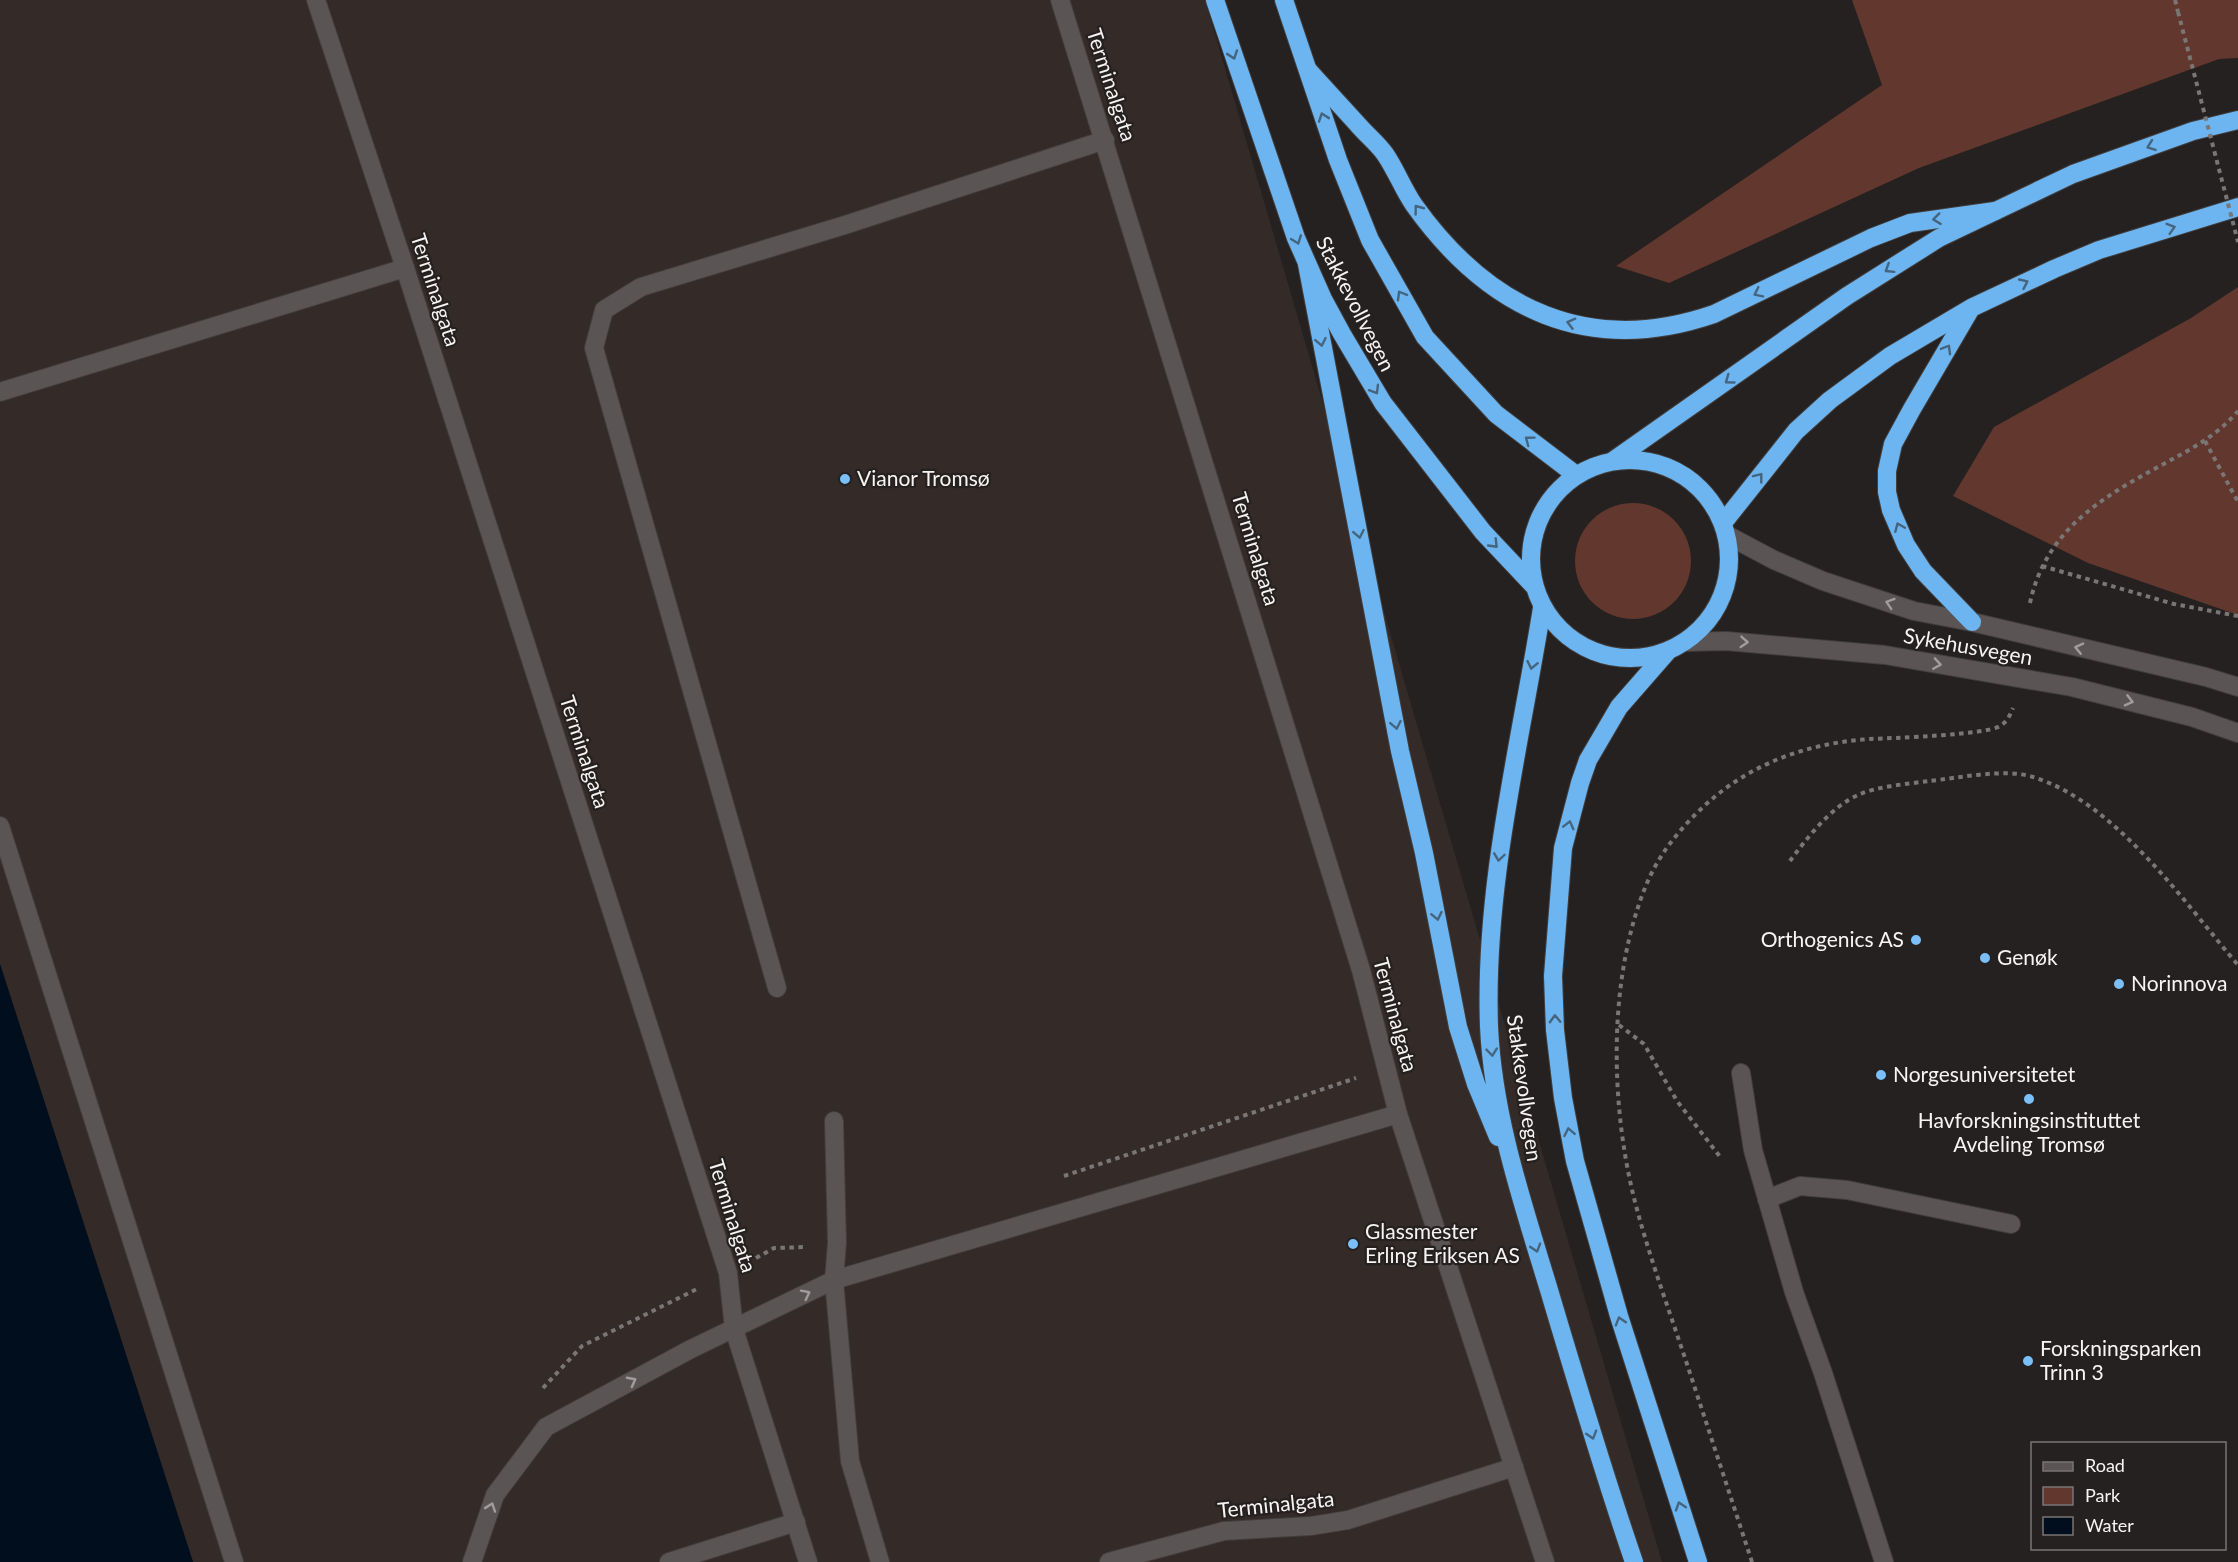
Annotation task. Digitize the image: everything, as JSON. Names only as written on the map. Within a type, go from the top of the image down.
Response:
[{"type":"highway","name":"Stakkevollvegen","points":[[1215,0],[1282,198],[1307,264],[1342,334],[1383,403],[1483,532],[1533,585]]},
{"type":"highway","name":"Stakkevollvegen","points":[[1284,0],[1338,160],[1370,240],[1425,337],[1496,414],[1576,475]]},
{"type":"highway","points":[[1308,70],[1384,153],[1414,205],[1461,261],[1491,287],[1513,301],[1547,316],[1585,327],[1607,330],[1649,330],[1687,323],[1714,314],[1871,238],[1910,223],[1995,211]]},
{"type":"highway","points":[[1614,460],[1846,296],[1939,238],[2073,174],[2193,131],[2238,120]]},
{"type":"highway","points":[[1725,529],[1796,431],[1830,400],[1890,356],[1971,308],[2099,250],[2238,207]]},
{"type":"highway","points":[[1307,264],[1401,751],[1429,877],[1458,1027],[1476,1084],[1513,1172]]},
{"type":"highway","points":[[1971,308],[1893,444],[1887,471],[1887,492],[1891,510],[1906,545],[1923,571],[1972,622]]},
{"type":"highway","points":[[1614,460],[1648,461],[1680,472],[1706,494],[1725,529],[1730,559],[1727,583],[1704,626],[1685,642],[1667,652],[1644,658],[1620,658],[1597,653],[1569,638],[1542,608],[1533,585],[1530,560],[1533,536],[1542,512],[1557,491],[1576,475],[1594,465],[1614,460]]},
{"type":"highway","name":"Stakkevollvegen","points":[[1542,608],[1503,829],[1491,915],[1489,1029],[1494,1071],[1513,1172],[1605,1475],[1634,1562]]},
{"type":"highway","name":"Stakkevollvegen","points":[[1667,652],[1619,707],[1588,760],[1563,848],[1553,976],[1555,1030],[1563,1098],[1575,1161],[1619,1316],[1698,1562]]},
{"type":"street","name":"Terminalgata","points":[[316,0],[405,268],[728,1273],[734,1329],[808,1562]]},
{"type":"street","name":"Terminalgata","points":[[1060,0],[1361,970],[1398,1114],[1545,1562]]},
{"type":"street","points":[[777,988],[594,348],[604,310],[641,287],[845,225],[1105,140]]},
{"type":"street","points":[[0,392],[405,268]]},
{"type":"street","name":"Sykehusvegen","points":[[1725,529],[1774,560],[1823,581],[1914,611],[1972,622],[2206,677],[2238,687]]},
{"type":"street","name":"Sykehusvegen","points":[[1685,642],[1726,640],[1896,657],[2073,687],[2192,717],[2238,733]]},
{"type":"street","points":[[0,826],[234,1562]]},
{"type":"street","points":[[1741,1072],[1753,1150],[1794,1292],[1823,1373],[1884,1562]]},
{"type":"street","points":[[472,1562],[495,1495],[546,1427],[691,1349],[834,1280],[1398,1114]]},
{"type":"street","points":[[834,1121],[837,1243],[834,1280],[850,1461],[880,1562]]},
{"type":"street","points":[[1767,1199],[1800,1186],[1847,1190],[2011,1224]]},
{"type":"street","name":"Terminalgata","points":[[1109,1562],[1224,1531],[1311,1526],[1348,1520],[1514,1467]]},
{"type":"street","points":[[669,1562],[796,1522]]},
{"type":"path","points":[[2175,0],[2238,242]]},
{"type":"path","points":[[2028,609],[2042,566],[2057,542],[2075,520],[2124,486],[2205,441],[2229,422],[2238,411]]},
{"type":"path","points":[[2205,441],[2238,502]]},
{"type":"path","points":[[2042,566],[2174,604],[2238,616]]},
{"type":"path","points":[[1752,1562],[1634,1198],[1618,1094],[1618,1025],[1627,945],[1648,882],[1662,855],[1681,828],[1712,798],[1747,772],[1800,750],[1830,743],[1998,728],[2007,720],[2014,704]]},
{"type":"path","points":[[1790,861],[1806,839],[1837,809],[1857,795],[1901,785],[1965,777],[1999,774],[2032,776],[2080,798],[2141,851],[2238,965]]},
{"type":"path","points":[[1618,1025],[1644,1044],[1677,1101],[1728,1167]]},
{"type":"shaded area","points":[[0,0],[1205,0],[1662,1562],[193,1562],[0,964]]},
{"type":"green space","points":[[1852,0],[2238,0],[2238,58],[2219,59],[1919,168],[1669,283],[1616,266],[1882,85]]},
{"type":"green space","points":[[2238,287],[2238,615],[2088,563],[1953,496],[1994,427],[2191,318]]},
{"type":"green space","points":[[1633,503],[1655,507],[1674,520],[1687,539],[1691,561],[1687,583],[1674,602],[1655,615],[1633,619],[1611,615],[1592,602],[1579,583],[1575,561],[1579,539],[1592,520],[1611,507]]},
{"type":"water","points":[[0,964],[193,1562],[0,1562]]},
{"type":"place","name":"Vianor Tromsø","points":[[845,479]]},
{"type":"place","name":"Orthogenics AS","points":[[1916,940]]},
{"type":"place","name":"Genøk","points":[[1985,958]]},
{"type":"place","name":"Norinnova","points":[[2119,984]]},
{"type":"place","name":"Norgesuniversitetet","points":[[1881,1075]]},
{"type":"place","name":"Havforskningsinstituttet Avdeling Tromsø","points":[[2029,1099]]},
{"type":"place","name":"Glassmester Erling Eriksen AS","points":[[1353,1244]]},
{"type":"place","name":"Forskningsparken Trinn 3","points":[[2028,1361]]}]
